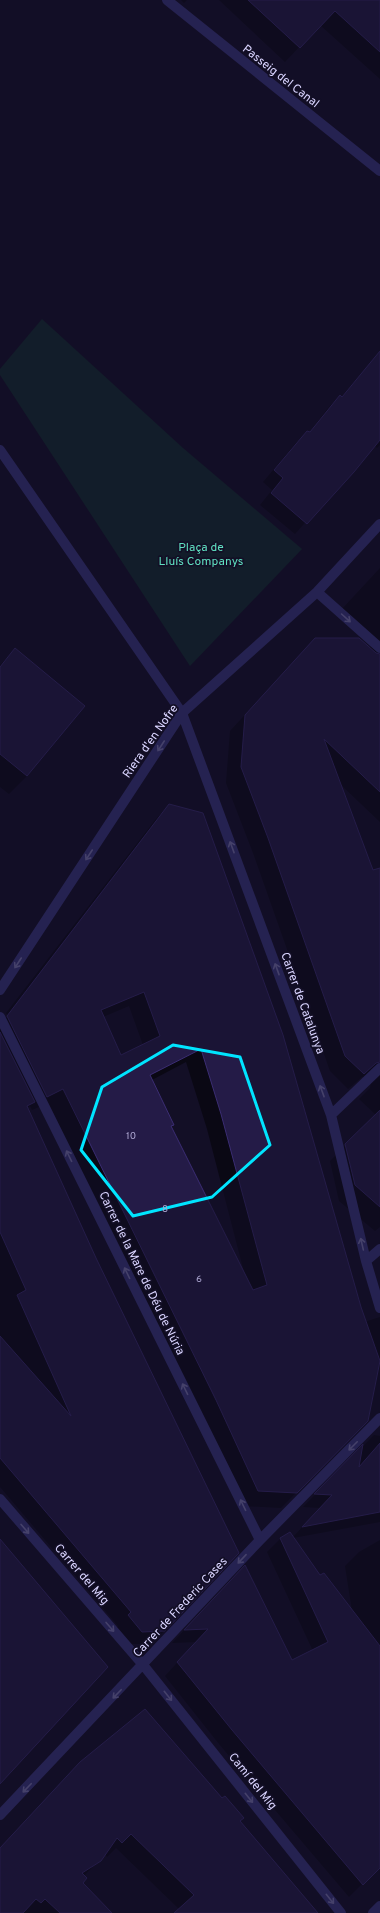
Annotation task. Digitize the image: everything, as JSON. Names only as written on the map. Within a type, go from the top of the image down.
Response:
[{"type":"street","name":"Passeig del Canal","points":[[167,0],[380,172]]},
{"type":"street","points":[[0,450],[182,713]]},
{"type":"street","name":"Riera d'en Nofre","points":[[0,990],[182,713],[317,592],[380,524]]},
{"type":"street","points":[[317,592],[380,648]]},
{"type":"street","name":"Carrer de Catalunya","points":[[182,713],[331,1115],[366,1261],[380,1308]]},
{"type":"street","name":"Carrer de la Mare de Déu de Núria","points":[[0,1017],[260,1540]]},
{"type":"street","points":[[331,1115],[380,1068]]},
{"type":"street","points":[[366,1261],[380,1249]]},
{"type":"street","name":"Carrer de Frederic Cases","points":[[0,1815],[144,1666],[260,1540],[380,1418]]},
{"type":"street","name":"Carrer del Mig","points":[[0,1499],[144,1666]]},
{"type":"street","name":"Camí del Mig","points":[[144,1666],[341,1913]]},
{"type":"street","points":[[374,1913],[380,1906]]},
{"type":"highlighted area","points":[[173,1045],[240,1057],[270,1145],[212,1197],[133,1216],[81,1150],[102,1087]]},
{"type":"green space","name":"Plaça de Lluís Companys","points":[[42,319],[183,448],[302,549],[190,666],[0,375],[0,369]]},
{"type":"building","points":[[248,0],[380,0],[380,52],[335,11],[300,48]]},
{"type":"building","points":[[380,351],[380,440],[354,472],[307,524],[271,493],[283,478],[274,470],[307,431],[310,432],[340,395],[342,397]]},
{"type":"building","points":[[315,638],[359,638],[376,653],[380,654],[380,792],[324,739],[373,870],[380,868],[380,1062],[376,1063],[364,1074],[345,1056],[268,838],[241,767],[245,715]]},
{"type":"building","points":[[15,648],[85,706],[27,776],[0,754],[0,667]]},
{"type":"building","points":[[169,804],[203,813],[283,1035],[361,1307],[380,1361],[368,1421],[297,1493],[258,1491],[216,1400],[63,1089],[47,1097],[7,1016]],"holes":[[[144,992],[160,1036],[121,1055],[101,1010]],[[201,1049],[221,1114],[267,1285],[253,1290],[171,1126],[174,1125],[150,1075]]]},
{"type":"building","points":[[0,1032],[35,1102],[27,1106],[96,1258],[239,1553],[165,1631],[142,1632],[128,1615],[131,1612],[0,1458],[0,1336],[71,1416],[17,1295],[26,1290],[0,1232]]},
{"type":"building","points":[[380,1110],[380,1207],[355,1185],[345,1144]]},
{"type":"building","points":[[380,1443],[380,1512],[302,1527],[332,1495],[314,1494],[363,1444],[359,1467]]},
{"type":"building","points":[[290,1532],[320,1575],[324,1573],[380,1646],[380,1868],[363,1885],[232,1730],[177,1662],[208,1629],[184,1630],[245,1565],[292,1660],[328,1642],[280,1538]]},
{"type":"building","points":[[0,1539],[108,1667],[0,1784]]},
{"type":"building","points":[[145,1709],[222,1798],[225,1796],[244,1818],[240,1821],[318,1913],[174,1913],[194,1895],[131,1834],[122,1843],[117,1838],[101,1861],[82,1873],[87,1878],[83,1883],[112,1913],[60,1913],[45,1899],[41,1903],[36,1899],[23,1913],[0,1913],[0,1848],[80,1762]]}]
